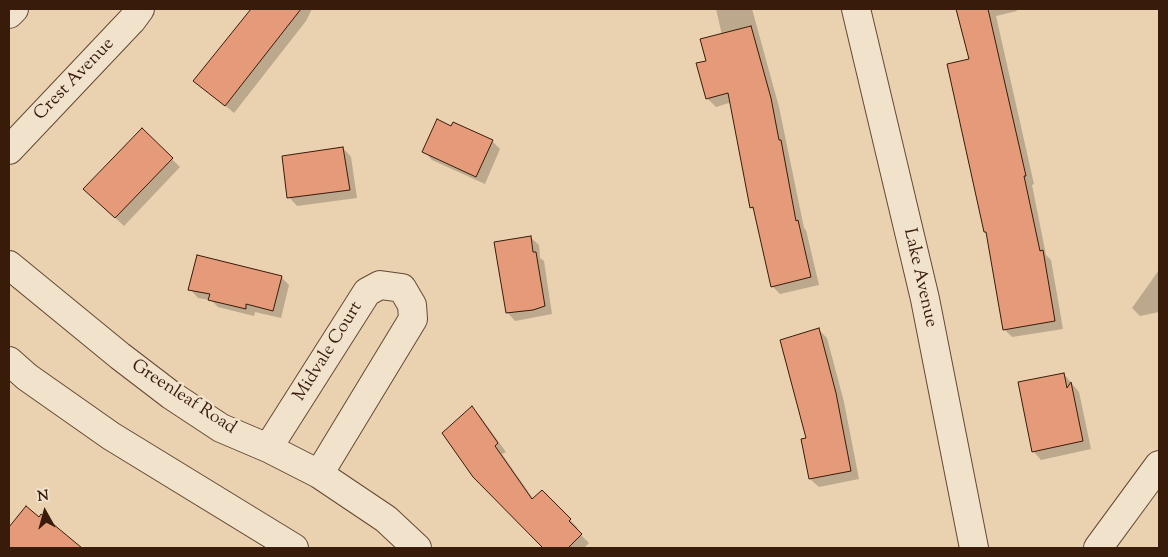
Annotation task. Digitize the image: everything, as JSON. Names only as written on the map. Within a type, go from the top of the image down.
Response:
[{"type":"street","points":[[9,14],[14,9]]},
{"type":"street","name":"Crest Avenue","points":[[9,150],[132,20],[140,9]]},
{"type":"street","name":"Lake Avenue","points":[[856,9],[925,298],[974,548]]},
{"type":"street","name":"Greenleaf Road","points":[[9,265],[120,356],[171,395],[221,428],[268,448],[319,474],[386,519],[417,548]]},
{"type":"street","name":"Midvale Court","points":[[268,448],[367,292],[380,285],[402,288],[412,305],[413,319],[319,474]]},
{"type":"street","points":[[9,361],[27,377],[111,436],[294,548]]},
{"type":"street","points":[[1098,548],[1159,465]]},
{"type":"building","points":[[251,9],[301,9],[225,106],[193,81]]},
{"type":"building","points":[[956,9],[988,9],[1026,176],[1024,176],[1040,251],[1043,250],[1055,321],[1003,330],[986,232],[984,232],[947,64],[969,59]]},
{"type":"building","points":[[751,26],[771,98],[796,221],[798,220],[811,277],[771,287],[753,207],[750,208],[728,93],[706,99],[696,63],[706,61],[700,39]]},
{"type":"building","points":[[437,119],[451,126],[453,122],[493,140],[476,177],[422,152]]},
{"type":"building","points":[[142,128],[173,158],[115,218],[83,189]]},
{"type":"building","points":[[343,147],[350,190],[287,198],[282,156]]},
{"type":"building","points":[[531,236],[533,252],[536,252],[545,306],[533,310],[506,313],[494,242]]},
{"type":"building","points":[[197,255],[282,276],[273,311],[246,304],[246,309],[208,300],[210,294],[188,290]]},
{"type":"building","points":[[819,328],[836,393],[851,471],[809,479],[801,439],[806,438],[780,340]]},
{"type":"building","points":[[1064,373],[1067,388],[1071,382],[1083,441],[1032,452],[1018,382]]},
{"type":"building","points":[[472,406],[498,443],[495,446],[532,499],[542,490],[571,519],[569,521],[582,534],[568,548],[543,548],[473,477],[442,433]]},
{"type":"building","points":[[26,506],[39,517],[41,514],[82,548],[9,548],[9,527]]}]
